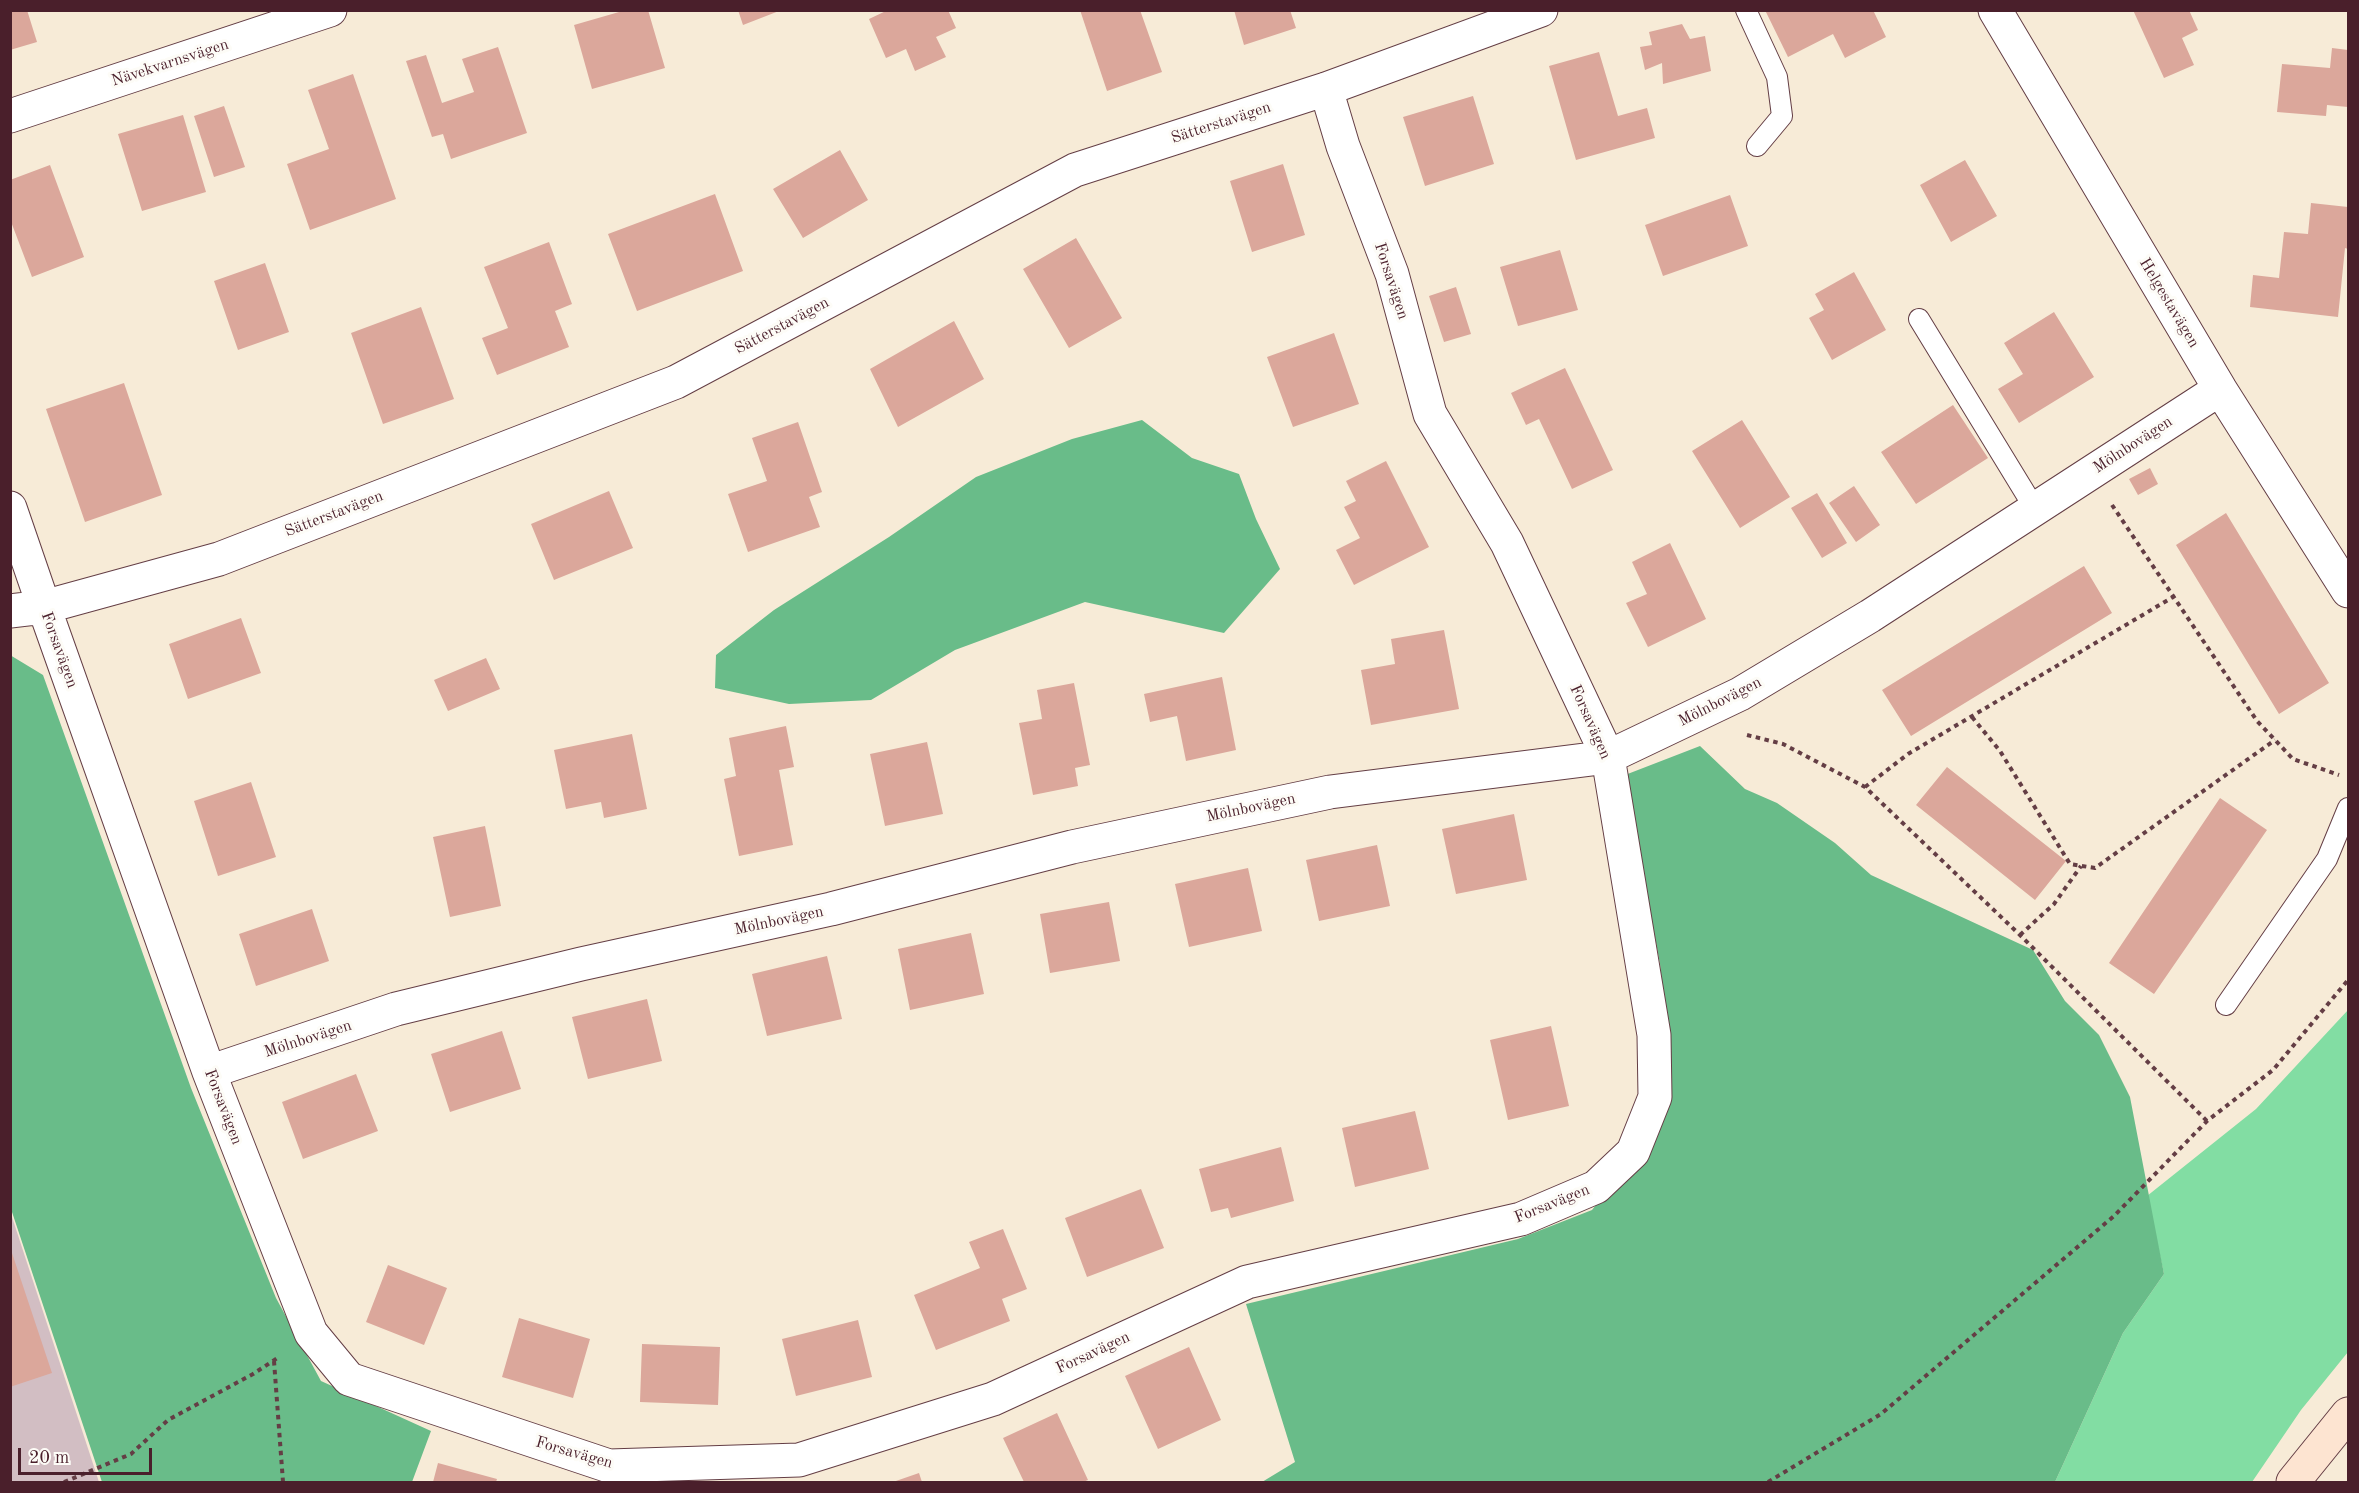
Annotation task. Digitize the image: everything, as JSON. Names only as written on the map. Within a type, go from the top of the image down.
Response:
[{"type":"main road","points":[[2293,1482],[2349,1414]]},
{"type":"street","name":"Nävekvarnsvägen","points":[[10,116],[330,10]]},
{"type":"street","name":"Sätterstavägen","points":[[10,611],[44,607],[219,559],[676,382],[1075,170],[1326,88],[1541,10]]},
{"type":"street","name":"Helgestavägen","points":[[1995,10],[2220,389],[2349,591]]},
{"type":"street","name":"Forsavägen","points":[[10,508],[209,1072],[311,1332],[349,1379],[609,1466],[799,1460],[993,1400],[1247,1282],[1521,1219],[1596,1187],[1633,1152],[1655,1097],[1654,1035],[1608,757],[1507,543],[1430,414],[1392,274],[1343,146],[1326,88]]},
{"type":"street","name":"Mölnbovägen","points":[[209,1072],[396,1010],[580,964],[831,909],[1072,847],[1330,792],[1608,757],[1750,688],[1870,616],[2220,389]]},
{"type":"lane","points":[[1746,10],[1777,78],[1782,116],[1756,146]]},
{"type":"lane","points":[[1919,319],[2035,509]]},
{"type":"lane","points":[[2226,1005],[2327,859],[2349,808]]},
{"type":"path","points":[[2091,473],[2257,721],[2293,759],[2349,779]]},
{"type":"path","points":[[1865,787],[1908,754],[2173,597]]},
{"type":"path","points":[[1972,717],[2000,751],[2070,864],[2095,868],[2275,740]]},
{"type":"path","points":[[1684,721],[1783,744],[1865,787],[2020,935],[2207,1121]]},
{"type":"path","points":[[2020,935],[2054,903],[2082,866]]},
{"type":"path","points":[[1768,1482],[1881,1414],[2114,1216],[2207,1121],[2273,1070],[2349,980]]},
{"type":"path","points":[[64,1482],[131,1454],[168,1420],[253,1374],[311,1332]]},
{"type":"path","points":[[274,1361],[283,1482]]},
{"type":"shaded area","points":[[11,1214],[99,1482],[11,1482]]},
{"type":"green space","points":[[1142,420],[1192,458],[1239,474],[1256,519],[1280,569],[1224,633],[1085,602],[955,650],[871,700],[789,704],[715,688],[716,655],[774,610],[889,537],[976,477],[1072,439]]},
{"type":"green space","points":[[10,655],[43,675],[191,1088],[276,1298],[321,1381],[431,1431],[412,1482],[102,1482],[11,1209]]},
{"type":"green space","points":[[1700,746],[1745,789],[1777,803],[1835,843],[1871,875],[2033,950],[2065,1001],[2099,1035],[2130,1097],[2164,1274],[2123,1333],[2055,1482],[1262,1482],[1295,1462],[1246,1304],[1518,1239],[1592,1210],[1647,1140],[1672,1069],[1660,964],[1625,775]]},
{"type":"green space","points":[[2348,1010],[2348,1352],[2301,1410],[2252,1482],[2055,1482],[2123,1333],[2164,1274],[2147,1196],[2256,1109]]},
{"type":"building","points":[[10,10],[27,10],[37,42],[10,50]]},
{"type":"building","points":[[626,10],[648,10],[665,68],[592,89],[574,25]]},
{"type":"building","points":[[738,10],[779,10],[779,11],[743,25]]},
{"type":"building","points":[[888,10],[948,10],[956,28],[936,37],[946,57],[915,71],[906,49],[886,58],[869,19]]},
{"type":"building","points":[[1080,10],[1140,10],[1162,72],[1107,91]]},
{"type":"building","points":[[1234,10],[1290,10],[1296,28],[1244,45]]},
{"type":"building","points":[[1765,10],[1873,10],[1886,37],[1845,58],[1833,34],[1788,57]]},
{"type":"building","points":[[2133,10],[2189,10],[2198,30],[2182,38],[2194,65],[2164,78]]},
{"type":"building","points":[[1682,24],[1690,39],[1705,36],[1711,71],[1663,84],[1662,63],[1645,70],[1640,47],[1652,45],[1649,32]]},
{"type":"building","points":[[498,47],[527,133],[451,159],[443,134],[432,137],[406,61],[426,55],[442,103],[474,92],[462,59]]},
{"type":"building","points":[[2332,48],[2348,50],[2348,107],[2327,105],[2326,116],[2277,112],[2282,64],[2330,68]]},
{"type":"building","points":[[1599,52],[1618,116],[1647,108],[1655,138],[1576,160],[1549,66]]},
{"type":"building","points":[[353,74],[396,199],[310,230],[287,164],[329,149],[308,90]]},
{"type":"building","points":[[1473,96],[1494,164],[1425,186],[1403,117]]},
{"type":"building","points":[[224,106],[245,167],[214,177],[194,116]]},
{"type":"building","points":[[183,115],[206,192],[142,211],[118,134]]},
{"type":"building","points":[[840,150],[868,200],[803,238],[773,189]]},
{"type":"building","points":[[1965,160],[1997,216],[1951,242],[1920,185]]},
{"type":"building","points":[[1283,164],[1305,235],[1252,252],[1230,181]]},
{"type":"building","points":[[50,165],[84,257],[32,277],[10,219],[10,180]]},
{"type":"building","points":[[715,194],[743,271],[637,311],[608,234]]},
{"type":"building","points":[[1730,195],[1748,246],[1663,276],[1645,225]]},
{"type":"building","points":[[2311,203],[2348,207],[2348,249],[2345,248],[2338,317],[2250,307],[2253,275],[2279,278],[2284,232],[2308,234]]},
{"type":"building","points":[[1076,238],[1122,318],[1069,348],[1023,269]]},
{"type":"building","points":[[549,242],[572,304],[555,311],[569,347],[497,375],[482,338],[508,328],[484,267]]},
{"type":"building","points":[[1560,250],[1578,310],[1518,326],[1500,267]]},
{"type":"building","points":[[265,263],[289,332],[238,350],[214,281]]},
{"type":"building","points":[[1854,272],[1886,330],[1832,360],[1809,318],[1824,310],[1815,294]]},
{"type":"building","points":[[1456,287],[1471,334],[1444,342],[1429,296]]},
{"type":"building","points":[[421,307],[454,399],[383,424],[351,333]]},
{"type":"building","points":[[2054,312],[2094,377],[2019,423],[1998,389],[2023,374],[2004,343]]},
{"type":"building","points":[[954,321],[984,379],[898,427],[870,369]]},
{"type":"building","points":[[1334,333],[1359,404],[1293,427],[1267,357]]},
{"type":"building","points":[[1565,368],[1613,470],[1572,489],[1539,419],[1526,425],[1511,393]]},
{"type":"building","points":[[124,383],[162,495],[85,522],[46,409]]},
{"type":"building","points":[[1953,405],[1988,458],[1916,504],[1881,452]]},
{"type":"building","points":[[1742,420],[1790,497],[1740,528],[1692,451]]},
{"type":"building","points":[[798,422],[822,492],[809,497],[820,527],[748,552],[728,494],[767,481],[752,438]]},
{"type":"building","points":[[1386,461],[1429,547],[1354,585],[1336,550],[1360,538],[1344,507],[1356,501],[1346,481]]},
{"type":"building","points":[[2150,468],[2158,484],[2138,495],[2129,479]]},
{"type":"building","points":[[1854,486],[1880,525],[1856,542],[1829,503]]},
{"type":"building","points":[[609,491],[633,548],[554,580],[531,524]]},
{"type":"building","points":[[1817,493],[1847,543],[1822,558],[1791,508]]},
{"type":"building","points":[[2226,513],[2329,683],[2279,714],[2176,545]]},
{"type":"building","points":[[1670,543],[1706,619],[1648,647],[1626,603],[1647,594],[1632,562]]},
{"type":"building","points":[[2084,566],[2112,613],[1911,736],[1882,690]]},
{"type":"building","points":[[241,618],[261,673],[188,699],[169,644]]},
{"type":"building","points":[[1444,630],[1459,709],[1371,725],[1361,670],[1395,664],[1391,639]]},
{"type":"building","points":[[486,658],[500,689],[448,711],[434,680]]},
{"type":"building","points":[[1222,677],[1236,750],[1186,761],[1177,716],[1150,722],[1144,694]]},
{"type":"building","points":[[1074,683],[1090,765],[1075,768],[1078,786],[1033,795],[1019,723],[1042,719],[1037,690]]},
{"type":"building","points":[[786,726],[794,767],[779,770],[793,845],[739,856],[724,779],[736,776],[729,738]]},
{"type":"building","points":[[632,734],[647,809],[604,818],[601,802],[566,809],[554,750]]},
{"type":"building","points":[[927,742],[943,814],[885,826],[870,754]]},
{"type":"building","points":[[1947,767],[2066,861],[2035,900],[1916,805]]},
{"type":"building","points":[[251,782],[276,857],[218,876],[194,801]]},
{"type":"building","points":[[2220,798],[2267,830],[2154,994],[2109,963]]},
{"type":"building","points":[[1514,814],[1527,880],[1456,894],[1442,829]]},
{"type":"building","points":[[485,826],[501,906],[450,917],[433,837]]},
{"type":"building","points":[[1377,845],[1390,906],[1319,921],[1306,860]]},
{"type":"building","points":[[1248,868],[1262,931],[1189,947],[1175,884]]},
{"type":"building","points":[[1109,902],[1120,961],[1050,973],[1040,914]]},
{"type":"building","points":[[312,909],[329,961],[256,986],[239,934]]},
{"type":"building","points":[[971,933],[984,994],[910,1010],[898,949]]},
{"type":"building","points":[[827,956],[842,1019],[767,1036],[752,974]]},
{"type":"building","points":[[647,999],[662,1061],[588,1079],[572,1017]]},
{"type":"building","points":[[1551,1026],[1569,1106],[1508,1120],[1490,1040]]},
{"type":"building","points":[[502,1031],[521,1089],[450,1112],[431,1054]]},
{"type":"building","points":[[356,1074],[378,1131],[303,1159],[282,1102]]},
{"type":"building","points":[[1415,1111],[1429,1169],[1355,1187],[1342,1128]]},
{"type":"building","points":[[1281,1147],[1294,1201],[1231,1218],[1228,1208],[1211,1212],[1199,1169]]},
{"type":"building","points":[[1141,1189],[1164,1248],[1087,1277],[1065,1218]]},
{"type":"building","points":[[1003,1229],[1027,1289],[1002,1299],[1010,1321],[936,1350],[914,1295],[980,1268],[969,1242]]},
{"type":"building","points":[[10,1247],[52,1373],[10,1387]]},
{"type":"building","points":[[388,1265],[447,1288],[424,1345],[366,1322]]},
{"type":"building","points":[[519,1318],[590,1339],[573,1398],[502,1377]]},
{"type":"building","points":[[858,1320],[872,1377],[796,1396],[782,1339]]},
{"type":"building","points":[[642,1344],[720,1347],[718,1405],[640,1402]]},
{"type":"building","points":[[1189,1347],[1221,1420],[1158,1449],[1125,1376]]},
{"type":"building","points":[[1057,1413],[1088,1480],[1083,1482],[1024,1482],[1003,1438]]},
{"type":"building","points":[[438,1463],[497,1479],[496,1482],[433,1482]]},
{"type":"building","points":[[919,1473],[922,1482],[893,1482]]}]
